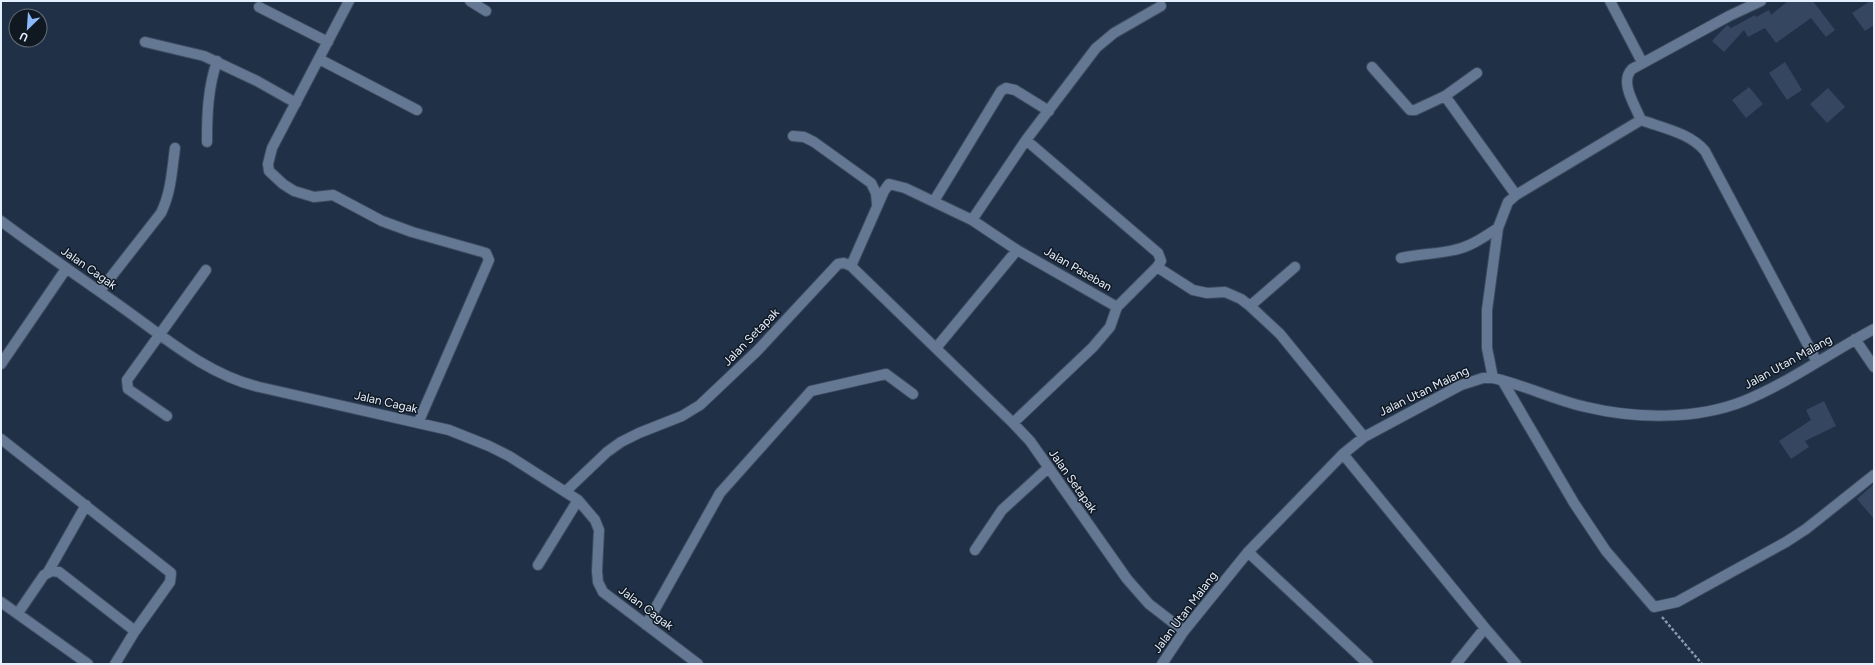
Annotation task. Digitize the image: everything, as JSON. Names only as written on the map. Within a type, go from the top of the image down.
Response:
[{"type":"street","points":[[349,1],[272,148],[268,164],[269,171],[283,184],[305,196],[314,197],[333,194],[382,221],[412,232],[486,253],[489,260],[418,423]]},
{"type":"street","points":[[470,1],[486,11]]},
{"type":"street","points":[[1610,1],[1642,62]]},
{"type":"street","points":[[1762,1],[1642,62],[1629,71],[1626,81],[1641,120],[1691,139],[1699,144],[1705,151],[1817,362]]},
{"type":"street","points":[[972,220],[1026,140],[1096,48],[1114,33],[1161,6]]},
{"type":"street","points":[[259,7],[328,42]]},
{"type":"street","points":[[145,42],[189,51],[217,61],[296,103]]},
{"type":"street","points":[[319,59],[417,110]]},
{"type":"street","points":[[207,142],[207,102],[212,74],[217,61]]},
{"type":"street","points":[[1372,66],[1410,110],[1415,110],[1445,96],[1477,73]]},
{"type":"street","points":[[934,201],[1001,91],[1006,88],[1015,90],[1049,111]]},
{"type":"street","points":[[1445,96],[1516,195]]},
{"type":"street","points":[[1641,120],[1516,195],[1506,207],[1498,228],[1486,317],[1487,348],[1498,379],[1574,503],[1606,551],[1654,607],[1676,602],[1786,542],[1806,529],[1874,474]]},
{"type":"street","points":[[793,136],[804,137],[814,142],[871,183],[876,193],[877,206]]},
{"type":"street","points":[[1026,140],[1158,253],[1160,261],[1157,267],[1192,290],[1207,293],[1224,292],[1241,299],[1250,306],[1280,334],[1364,437]]},
{"type":"street","points":[[100,291],[161,213],[169,191],[175,148]]},
{"type":"street","name":"Jalan Paseban","points":[[851,266],[877,206],[889,184],[905,188],[972,220],[1018,250],[1117,307],[1157,267]]},
{"type":"street","name":"Jalan Cagak","points":[[1,221],[66,269],[100,291],[212,370],[244,384],[449,430],[489,446],[566,491],[578,500],[596,520],[599,530],[597,571],[600,588],[603,592],[698,664]]},
{"type":"street","points":[[1401,258],[1424,253],[1454,250],[1474,244],[1498,228]]},
{"type":"street","points":[[936,348],[1018,250]]},
{"type":"street","name":"Jalan Setapak","points":[[566,491],[607,452],[621,442],[638,433],[682,416],[700,405],[757,351],[838,264],[844,263],[851,266],[1030,441],[1127,579],[1149,604],[1184,631]]},
{"type":"street","points":[[1250,306],[1295,268]]},
{"type":"street","points":[[1,364],[66,269]]},
{"type":"street","points":[[167,416],[128,389],[127,380],[206,270]]},
{"type":"street","points":[[1013,423],[1093,347],[1110,327],[1117,307]]},
{"type":"street","name":"Jalan Utan Malang","points":[[1162,664],[1184,631],[1248,552],[1343,454],[1364,437],[1461,385],[1483,378],[1498,379],[1585,407],[1616,413],[1647,415],[1678,414],[1710,410],[1743,401],[1778,385],[1874,329]]},
{"type":"street","points":[[1855,339],[1874,367]]},
{"type":"street","points":[[646,625],[720,493],[811,391],[886,374],[913,394]]},
{"type":"street","points":[[1,440],[171,573],[170,582],[135,631],[115,664]]},
{"type":"street","points":[[1343,454],[1516,664]]},
{"type":"street","points":[[975,550],[1002,510],[1048,468]]},
{"type":"street","points":[[538,564],[578,500]]},
{"type":"street","points":[[18,613],[48,572],[86,505]]},
{"type":"street","points":[[1248,552],[1368,664]]},
{"type":"street","points":[[48,572],[59,572],[135,631]]},
{"type":"street","points":[[1,602],[88,664]]},
{"type":"street","points":[[1456,664],[1485,628]]},
{"type":"path","points":[[1654,607],[1702,664]]},
{"type":"building","points":[[1788,1],[1813,1],[1835,30],[1826,37],[1811,18],[1776,43],[1765,28],[1748,37],[1744,30],[1724,52],[1712,41],[1727,25],[1731,28],[1755,15],[1756,17],[1769,10],[1771,15]]},
{"type":"building","points":[[1870,1],[1874,1],[1874,25],[1865,31],[1852,13]]},
{"type":"building","points":[[1785,62],[1802,90],[1787,100],[1769,73]]},
{"type":"building","points":[[1749,87],[1763,104],[1746,118],[1732,100]]},
{"type":"building","points":[[1828,88],[1845,107],[1827,123],[1810,104]]},
{"type":"building","points":[[1824,401],[1836,426],[1805,441],[1809,447],[1791,459],[1779,441],[1811,420],[1806,410]]},
{"type":"building","points":[[1874,484],[1874,519],[1857,499]]}]
